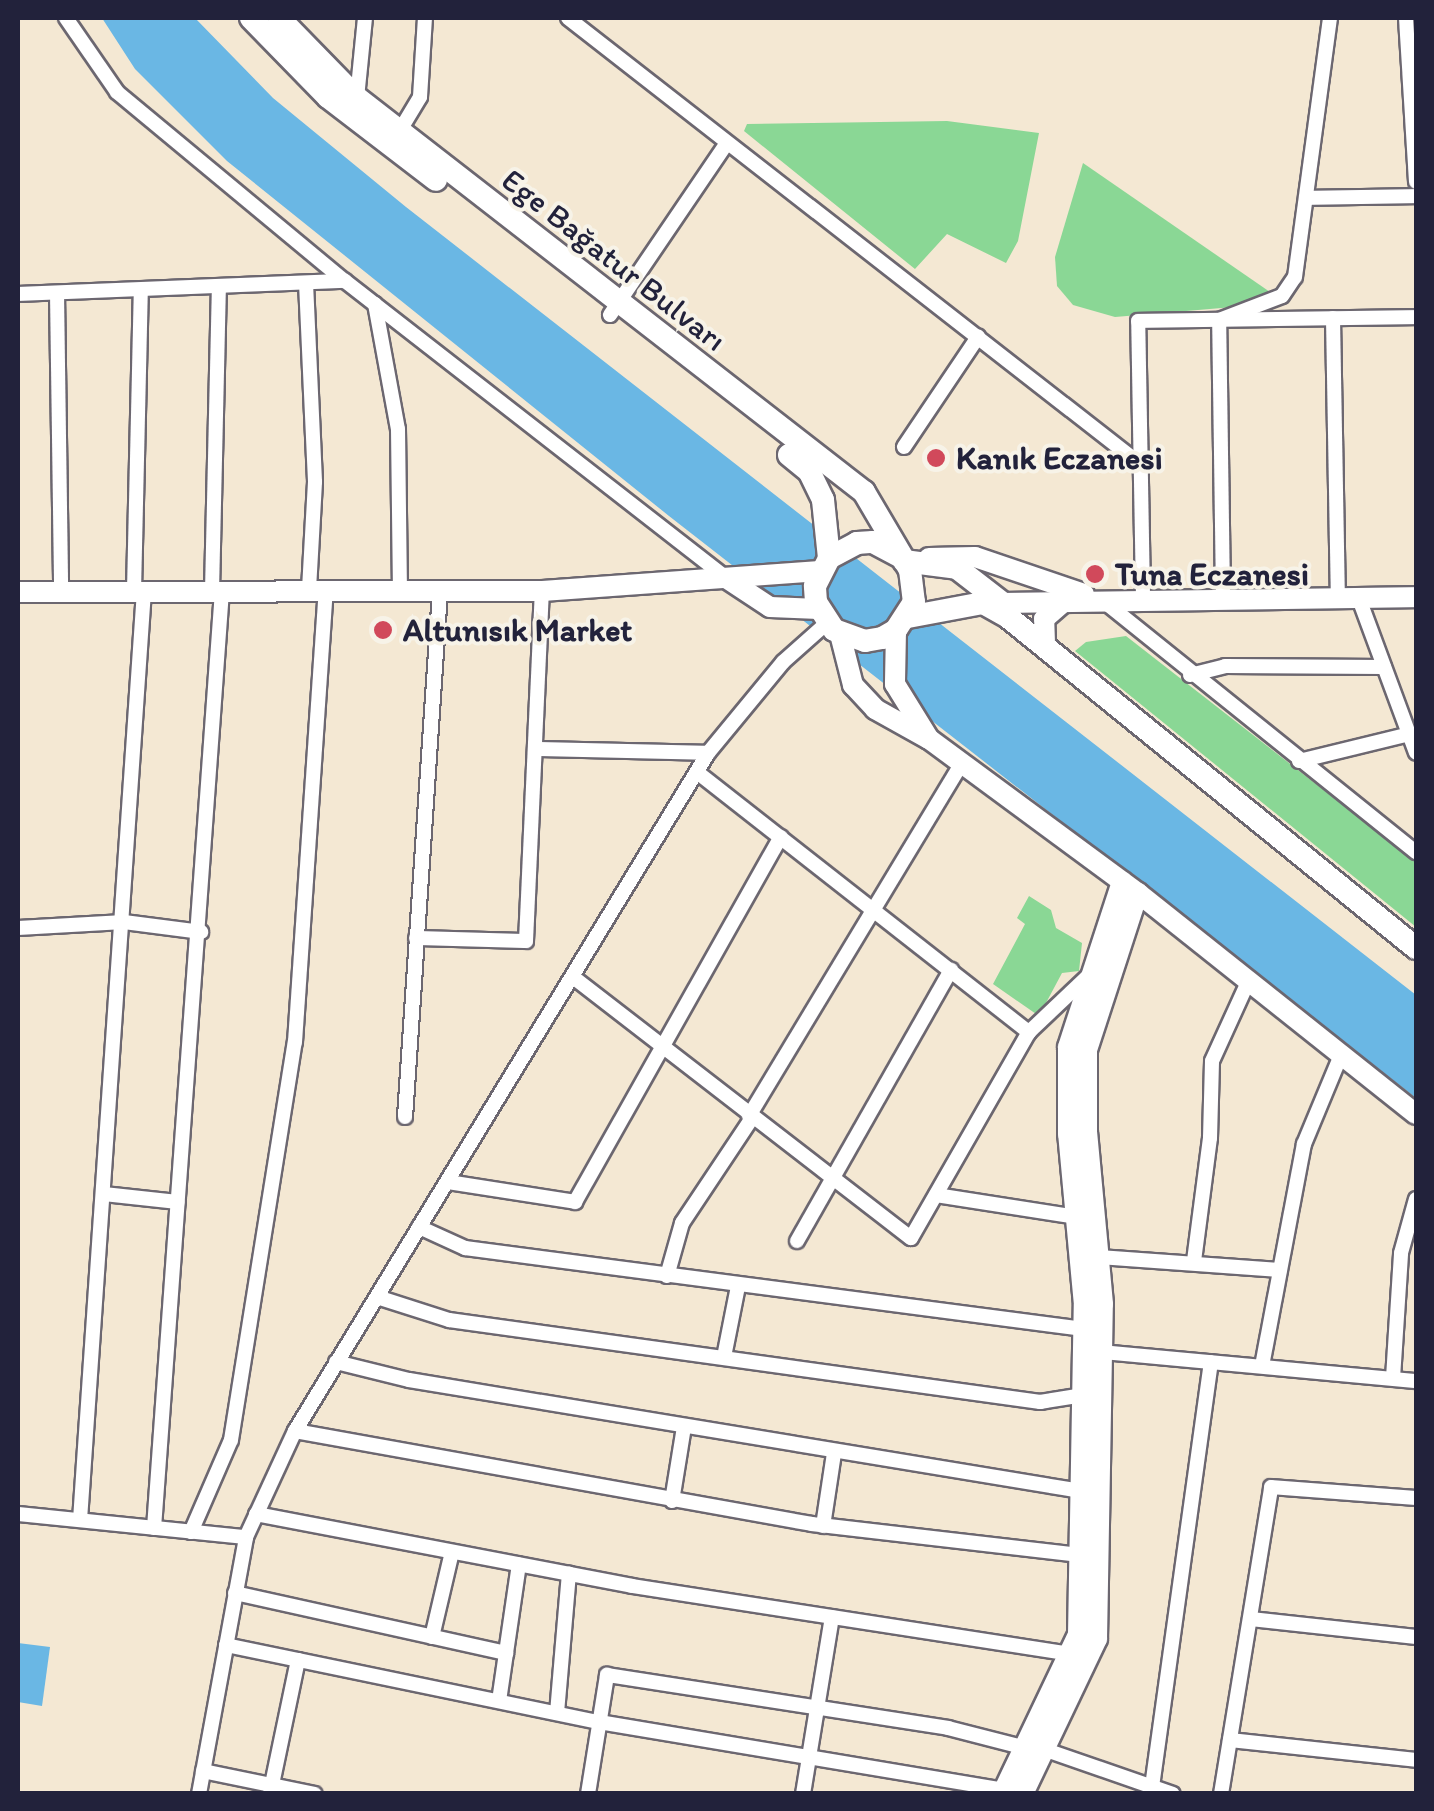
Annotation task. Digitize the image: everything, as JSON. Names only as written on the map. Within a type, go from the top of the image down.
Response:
[{"type":"main road","name":"Ege Bağatur Bulvarı","points":[[251,18],[328,97],[864,492],[910,559]]},
{"type":"main road","name":"Ege Bağatur Bulvarı","points":[[287,22],[357,98],[809,471],[823,500],[824,564]]},
{"type":"main road","points":[[18,592],[542,591],[729,580],[824,564],[841,548],[872,542],[910,559],[957,568],[993,603],[1416,948]]},
{"type":"main road","points":[[910,559],[975,558],[1100,599]]},
{"type":"main road","points":[[910,559],[914,585],[902,624],[895,684],[929,739]]},
{"type":"main road","points":[[824,564],[829,622],[853,685],[888,718],[929,739],[1130,888],[1416,1114]]},
{"type":"main road","points":[[729,580],[770,606],[829,622],[865,641],[902,624],[993,603],[1143,596],[1416,597]]},
{"type":"main road","points":[[1045,642],[1044,619],[1068,600]]},
{"type":"main road","points":[[1036,1749],[1078,1636],[1084,1330],[1068,1047],[1086,978],[1130,888]]},
{"type":"main road","points":[[1009,1792],[1097,1639],[1102,1352],[1087,1050],[1130,888]]},
{"type":"street","points":[[66,18],[117,92],[345,281],[729,580]]},
{"type":"street","points":[[357,98],[365,18]]},
{"type":"street","points":[[399,132],[420,97],[426,18]]},
{"type":"street","points":[[568,18],[1140,464]]},
{"type":"street","points":[[1219,320],[1282,296],[1295,277],[1330,18]]},
{"type":"street","points":[[1406,18],[1416,182]]},
{"type":"street","points":[[287,22],[288,58]]},
{"type":"street","points":[[614,310],[727,143]]},
{"type":"street","points":[[1306,198],[1416,196]]},
{"type":"street","points":[[18,294],[345,281]]},
{"type":"street","points":[[191,1532],[230,1440],[295,1042],[317,591],[306,283]]},
{"type":"street","points":[[154,1528],[202,932],[217,591],[218,287]]},
{"type":"street","points":[[80,1520],[124,922],[139,591],[141,290]]},
{"type":"street","points":[[57,292],[61,591]]},
{"type":"street","points":[[375,304],[398,429],[400,592]]},
{"type":"street","points":[[1143,596],[1138,321],[1416,316]]},
{"type":"street","points":[[1334,318],[1348,596],[1384,667],[1416,753]]},
{"type":"street","points":[[1219,320],[1223,596]]},
{"type":"street","points":[[904,446],[978,338]]},
{"type":"street","points":[[405,1117],[440,591]]},
{"type":"street","points":[[416,938],[526,940],[542,591]]},
{"type":"street","points":[[1100,599],[1190,676],[1416,852]]},
{"type":"street","points":[[199,1794],[246,1537],[295,1431],[708,753],[783,662],[829,622]]},
{"type":"street","points":[[1190,676],[1226,666],[1384,667]]},
{"type":"street","points":[[1299,761],[1410,734]]},
{"type":"street","points":[[535,749],[708,753]]},
{"type":"street","points":[[667,1276],[682,1223],[751,1117],[962,764]]},
{"type":"street","points":[[697,772],[1029,1032]]},
{"type":"street","points":[[448,1182],[575,1202],[781,837]]},
{"type":"street","points":[[18,928],[124,922],[202,932]]},
{"type":"street","points":[[797,1241],[830,1176],[951,970]]},
{"type":"street","points":[[573,977],[662,1050],[911,1238],[1029,1032],[1086,978]]},
{"type":"street","points":[[1194,1261],[1210,1138],[1212,1061],[1248,982]]},
{"type":"street","points":[[1262,1366],[1304,1144],[1341,1055]]},
{"type":"street","points":[[104,1194],[178,1202]]},
{"type":"street","points":[[936,1195],[1076,1217]]},
{"type":"street","points":[[1393,1378],[1401,1254],[1416,1199]]},
{"type":"street","points":[[419,1227],[466,1248],[1084,1330]]},
{"type":"street","points":[[1099,1256],[1280,1270]]},
{"type":"street","points":[[724,1357],[738,1286]]},
{"type":"street","points":[[377,1296],[449,1320],[1040,1402],[1082,1395]]},
{"type":"street","points":[[1102,1352],[1416,1380]]},
{"type":"street","points":[[336,1362],[834,1453],[1081,1491]]},
{"type":"street","points":[[1152,1791],[1212,1362]]},
{"type":"street","points":[[672,1500],[684,1427]]},
{"type":"street","points":[[295,1431],[823,1526],[1080,1556]]},
{"type":"street","points":[[823,1526],[834,1453]]},
{"type":"street","points":[[1221,1794],[1271,1486],[1416,1498]]},
{"type":"street","points":[[18,1514],[246,1537]]},
{"type":"street","points":[[256,1514],[569,1574],[1070,1654]]},
{"type":"street","points":[[432,1637],[452,1552]]},
{"type":"street","points":[[499,1702],[520,1564]]},
{"type":"street","points":[[557,1713],[569,1574]]},
{"type":"street","points":[[235,1593],[506,1653]]},
{"type":"street","points":[[804,1794],[806,1753],[832,1617]]},
{"type":"street","points":[[1251,1619],[1416,1637]]},
{"type":"street","points":[[226,1645],[599,1722],[806,1753],[1009,1792]]},
{"type":"street","points":[[271,1789],[298,1660]]},
{"type":"street","points":[[588,1794],[607,1675],[814,1707],[1036,1749],[1152,1791],[1173,1794]]},
{"type":"street","points":[[1230,1740],[1416,1760]]},
{"type":"street","points":[[203,1771],[271,1789],[315,1794]]},
{"type":"green space","points":[[947,121],[1039,133],[1018,241],[1006,263],[947,234],[915,269],[744,131],[747,124]]},
{"type":"green space","points":[[1083,163],[1270,292],[1269,304],[1115,317],[1073,305],[1057,286],[1055,257]]},
{"type":"green space","points":[[1126,636],[1416,862],[1416,927],[1075,651],[1086,642]]},
{"type":"green space","points":[[1029,896],[1051,910],[1056,928],[1082,943],[1079,971],[1062,973],[1039,1016],[993,984],[1025,924],[1017,918]]},
{"type":"water","points":[[102,18],[195,18],[273,98],[406,207],[1416,995],[1416,1098],[669,516],[227,161],[135,69]]},
{"type":"water","points":[[18,1643],[50,1647],[42,1706],[18,1702]]},
{"type":"place","name":"Kanık Eczanesi","points":[[936,458]]},
{"type":"place","name":"Tuna Eczanesi","points":[[1095,574]]},
{"type":"place","name":"Altunısık Market","points":[[383,630]]}]
